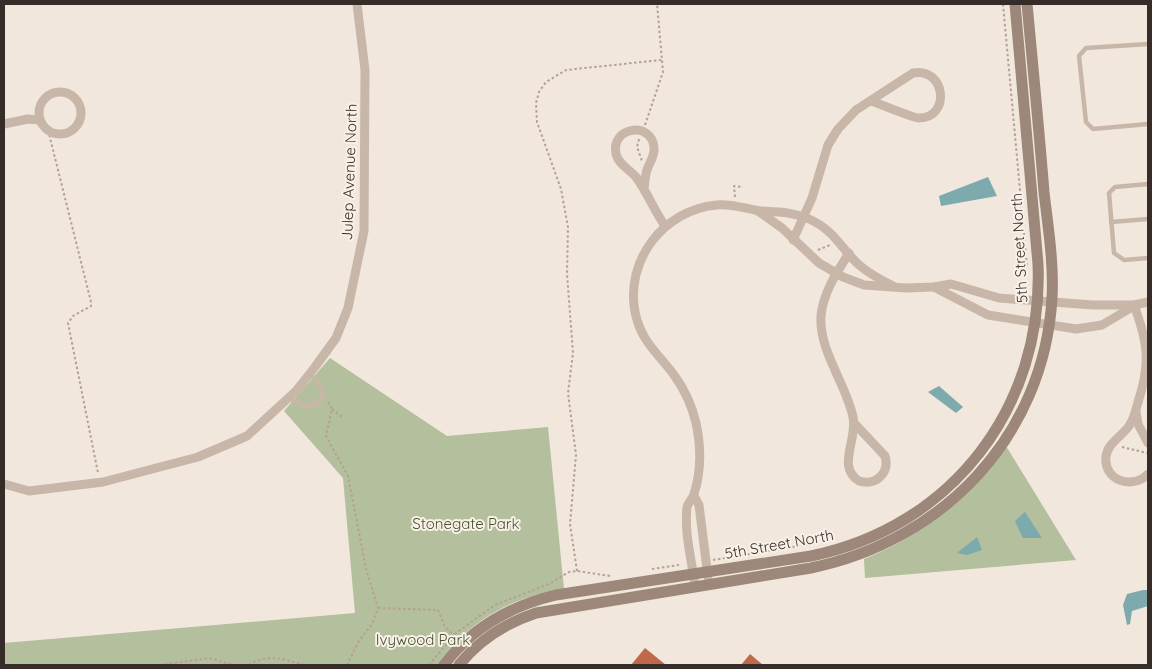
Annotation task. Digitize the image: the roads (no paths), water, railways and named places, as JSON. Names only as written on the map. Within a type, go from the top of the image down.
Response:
[{"type":"street","name":"Julep Avenue North","points":[[4,484],[30,491],[100,483],[198,457],[246,436],[289,398],[336,338],[352,292],[364,231],[365,70],[357,4]]},
{"type":"street","name":"5th Street North","points":[[444,665],[473,633],[496,617],[520,605],[556,595],[811,556],[851,545],[893,527],[936,498],[970,465],[1004,417],[1025,367],[1036,323],[1038,264],[1014,4]]},
{"type":"street","name":"5th Street North","points":[[460,665],[493,634],[514,622],[536,613],[811,568],[847,560],[893,541],[937,512],[975,478],[1010,431],[1034,382],[1048,325],[1051,302],[1050,258],[1027,4]]},
{"type":"street","points":[[793,240],[804,217],[826,151],[834,134],[852,113],[872,101],[904,77],[916,72],[932,76],[938,83],[941,93],[940,102],[936,110],[928,116],[919,118],[872,101]]},
{"type":"street","points":[[4,124],[28,119],[40,120],[54,134],[64,134],[74,129],[80,116],[78,101],[70,94],[60,91],[47,95],[39,106],[40,120]]},
{"type":"street","points":[[644,189],[645,174],[654,147],[647,134],[638,130],[631,130],[622,134],[618,140],[616,155],[644,189],[665,226]]},
{"type":"street","points":[[695,586],[687,519],[688,505],[694,496],[700,454],[695,417],[680,384],[655,355],[644,337],[634,307],[634,283],[640,262],[650,243],[665,226],[689,212],[713,205],[732,204],[758,211],[785,212],[804,217],[832,233],[861,266],[893,286]]},
{"type":"street","points":[[758,211],[814,259],[836,274],[870,286],[934,287],[951,284],[994,297],[1051,302],[1134,305],[1148,302]]},
{"type":"street","points":[[849,253],[836,274],[823,304],[822,333],[826,351],[846,391],[855,424],[848,469],[859,481],[872,482],[884,473],[886,465],[885,456],[855,424]]},
{"type":"street","points":[[934,287],[983,314],[1081,329],[1094,328],[1106,323],[1134,305]]},
{"type":"street","points":[[1134,305],[1145,336],[1148,358],[1145,379],[1129,426],[1109,448],[1106,463],[1111,474],[1125,482],[1138,481],[1148,474]]},
{"type":"street","points":[[1136,409],[1138,424],[1148,448]]},
{"type":"street","points":[[694,496],[699,505],[709,584]]},
{"type":"lane","points":[[1148,44],[1086,48],[1079,56],[1086,122],[1094,129],[1148,124]]},
{"type":"lane","points":[[1148,184],[1116,186],[1108,193],[1114,253],[1124,260],[1148,258]]},
{"type":"lane","points":[[1111,222],[1148,219]]},
{"type":"lane","points":[[289,398],[301,406],[307,407],[313,406],[323,397],[322,389],[310,373]]},
{"type":"water","points":[[988,177],[997,196],[941,206],[939,196]]},
{"type":"water","points":[[939,386],[963,407],[956,413],[928,392]]},
{"type":"water","points":[[1025,512],[1042,538],[1023,538],[1015,521]]},
{"type":"water","points":[[977,537],[982,550],[967,555],[957,553]]},
{"type":"water","points":[[1148,590],[1148,606],[1132,611],[1130,624],[1127,625],[1123,605],[1127,594]]},
{"type":"park label","name":"Stonegate Park","points":[[466,523]]},
{"type":"park label","name":"Ivywood Park","points":[[423,639]]}]
